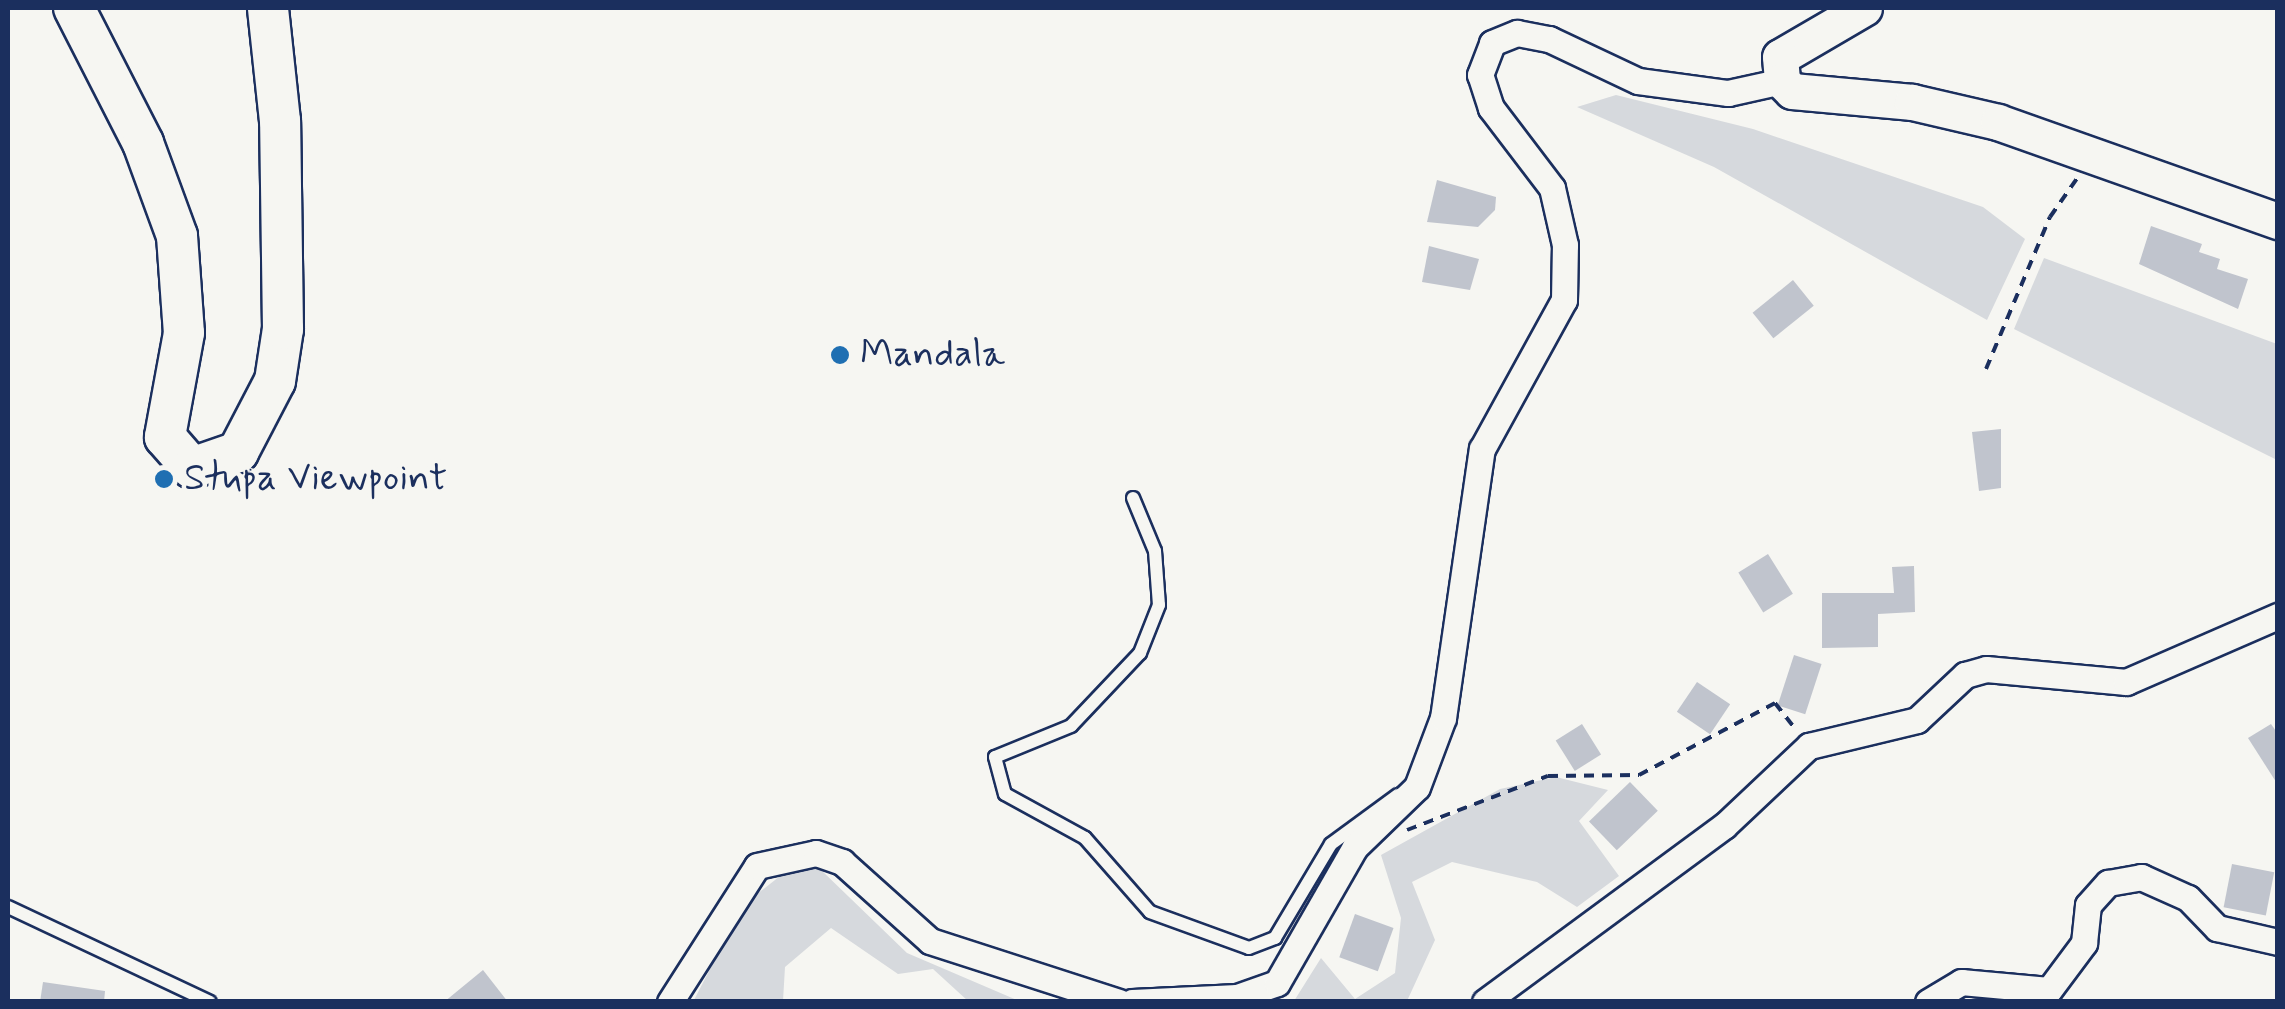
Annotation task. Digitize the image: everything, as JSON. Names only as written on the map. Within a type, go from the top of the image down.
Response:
[{"type":"main road","points":[[74,8],[143,143],[177,236],[184,333],[165,437],[192,468],[238,452],[275,381],[280,140],[268,8]]},
{"type":"street","points":[[1864,8],[1780,57],[1782,82],[1792,91],[1912,102],[1998,122],[2278,221]]},
{"type":"street","points":[[1132,1002],[1237,997],[1277,984],[1321,898],[1374,831],[1417,787],[1443,718],[1482,448],[1564,300],[1565,245],[1552,188],[1491,108],[1482,59],[1492,42],[1517,33],[1638,81],[1728,93],[1782,82]]},
{"type":"street","points":[[1484,1002],[1724,826],[1809,746],[1917,720],[1965,675],[1986,669],[2126,682],[2278,616]]},
{"type":"street","points":[[670,1002],[714,920],[757,866],[816,853],[842,862],[930,941],[1119,1002]]},
{"type":"street","points":[[1928,1002],[1961,982],[2049,990],[2084,943],[2088,905],[2108,883],[2141,878],[2188,898],[2217,928],[2278,942]]},
{"type":"lane","points":[[1133,498],[1155,551],[1160,606],[1140,653],[1071,726],[995,757],[1005,794],[1085,838],[1150,912],[1248,948],[1275,938],[1331,844],[1366,810],[1417,787]]},
{"type":"lane","points":[[8,907],[210,1002]]},
{"type":"path","points":[[1986,369],[2050,218],[2092,157]]},
{"type":"path","points":[[1374,831],[1413,830],[1548,776],[1639,775],[1775,703],[1809,746]]},
{"type":"shaded area","points":[[1616,95],[1753,129],[1983,207],[2025,239],[1987,320],[1714,167],[1577,107]]},
{"type":"shaded area","points":[[2044,258],[2277,344],[2277,460],[2014,329]]},
{"type":"shaded area","points":[[1556,777],[1608,790],[1579,821],[1619,876],[1577,907],[1537,882],[1452,862],[1412,882],[1435,940],[1407,1001],[1294,1001],[1321,958],[1355,999],[1395,973],[1401,918],[1381,855],[1500,789]]},
{"type":"shaded area","points":[[819,868],[907,953],[1019,1001],[968,1001],[933,969],[898,974],[831,928],[785,967],[783,1001],[693,1002],[743,905],[789,869]]},
{"type":"building","points":[[1437,180],[1496,197],[1495,210],[1478,227],[1427,222]]},
{"type":"building","points":[[2151,226],[2202,244],[2199,252],[2220,259],[2217,269],[2248,279],[2238,309],[2139,264]]},
{"type":"building","points":[[1429,246],[1479,259],[1470,290],[1422,282]]},
{"type":"building","points":[[1793,280],[1814,306],[1773,338],[1753,313]]},
{"type":"building","points":[[2001,429],[2001,488],[1979,491],[1972,432]]},
{"type":"building","points":[[1768,554],[1793,594],[1763,612],[1738,573]]},
{"type":"building","points":[[1914,566],[1915,612],[1878,614],[1878,647],[1822,648],[1822,593],[1894,593],[1892,567]]},
{"type":"building","points":[[1794,655],[1822,664],[1805,714],[1778,705]]},
{"type":"building","points":[[1697,682],[1730,704],[1710,734],[1677,712]]},
{"type":"building","points":[[1582,724],[1601,755],[1575,771],[1556,740]]},
{"type":"building","points":[[2271,724],[2278,734],[2278,785],[2248,738]]},
{"type":"building","points":[[1630,782],[1658,811],[1617,850],[1589,822]]},
{"type":"building","points":[[2232,864],[2274,872],[2266,915],[2224,907]]},
{"type":"building","points":[[1355,914],[1394,928],[1378,971],[1339,957]]},
{"type":"building","points":[[483,970],[508,1002],[444,1002]]},
{"type":"building","points":[[43,982],[105,991],[104,1002],[40,1002]]},
{"type":"place","name":"Mandala","points":[[840,355]]},
{"type":"place","name":"Stupa Viewpoint","points":[[164,479]]}]
